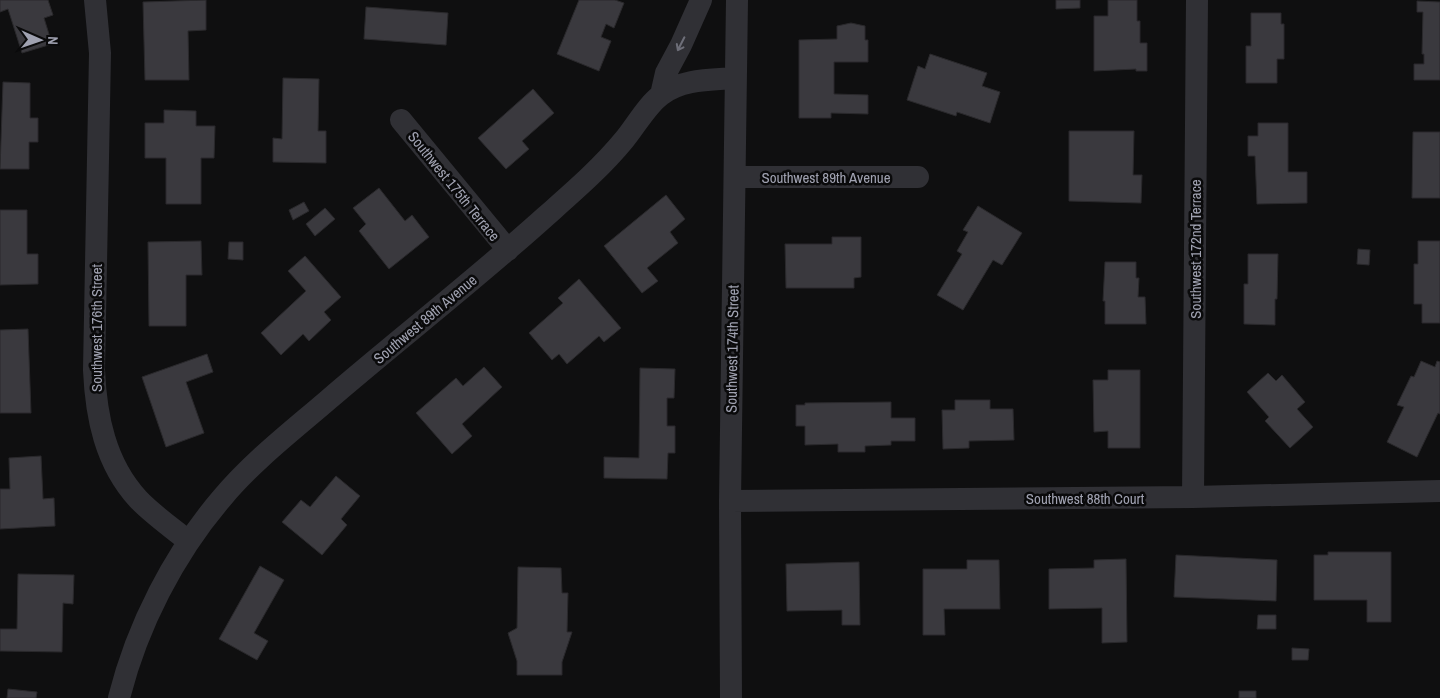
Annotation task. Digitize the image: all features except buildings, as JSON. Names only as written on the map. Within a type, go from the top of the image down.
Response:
[{"type":"street","name":"Southwest 176th Street","points":[[95,0],[100,53],[94,370],[98,412],[109,455],[122,478],[138,499],[188,541]]},
{"type":"street","name":"Southwest 89th Avenue","points":[[661,95],[666,73],[701,0]]},
{"type":"street","name":"Southwest 174th Street","points":[[731,698],[730,501],[736,0]]},
{"type":"street","name":"Southwest 172nd Terrace","points":[[1193,497],[1197,0]]},
{"type":"street","name":"Southwest 89th Avenue","points":[[188,541],[222,498],[273,447],[508,250],[589,178],[623,142],[661,95],[688,82],[735,78]]},
{"type":"street","name":"Southwest 175th Terrace","points":[[401,120],[508,250]]},
{"type":"street","name":"Southwest 89th Avenue","points":[[735,177],[918,177]]},
{"type":"street","name":"Southwest 88th Court","points":[[730,501],[1193,497],[1440,491]]},
{"type":"street","points":[[120,698],[136,647],[152,610],[168,574],[188,541]]}]
